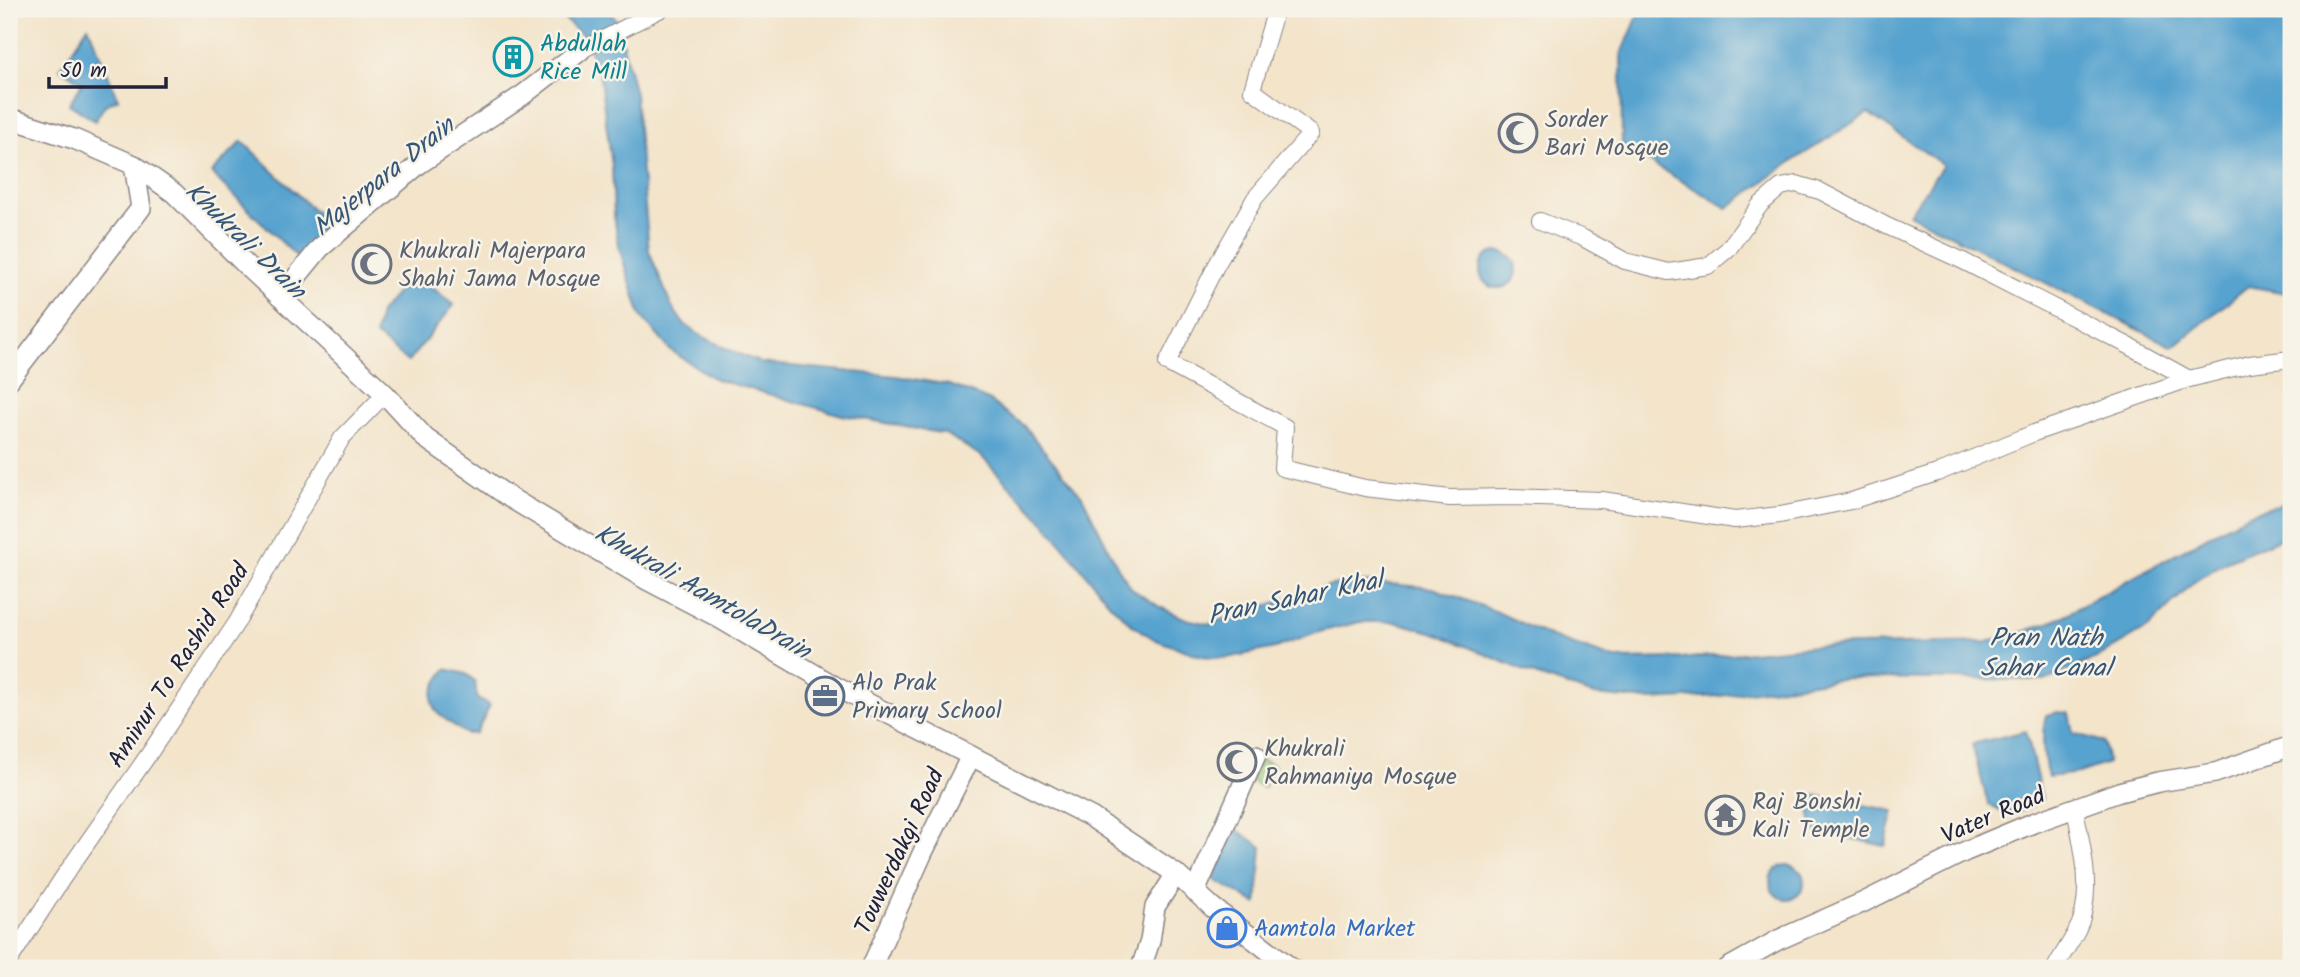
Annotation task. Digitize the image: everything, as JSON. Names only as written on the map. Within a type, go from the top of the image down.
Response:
[{"type":"street","points":[[280,297],[320,247],[419,164],[523,95],[580,51],[661,9]]},
{"type":"street","points":[[1276,9],[1252,90],[1311,133],[1255,198],[1167,363],[1285,427],[1282,468],[1365,488],[1450,498],[1602,500],[1735,520],[1780,515],[1852,501],[1937,474],[2034,433],[2189,379],[2250,363],[2291,359]]},
{"type":"street","points":[[9,118],[74,139],[134,165],[174,193],[425,438],[509,497],[647,580],[714,615],[836,687],[1091,817],[1176,874],[1291,968]]},
{"type":"street","points":[[9,380],[141,208],[134,165]]},
{"type":"street","points":[[1541,221],[1625,261],[1669,272],[1708,266],[1729,248],[1760,205],[1781,187],[1796,184],[1820,191],[1961,260],[2189,379]]},
{"type":"street","name":"Aminur To Rashid Road","points":[[9,961],[62,878],[237,622],[342,438],[383,397]]},
{"type":"street","name":"Vater Road","points":[[1728,968],[1778,940],[1864,902],[1966,851],[2075,808],[2158,782],[2215,774],[2291,746]]},
{"type":"street","name":"Touwerdakgi Road","points":[[871,968],[923,852],[971,755]]},
{"type":"street","points":[[1195,892],[1255,755]]},
{"type":"street","points":[[2055,968],[2077,931],[2085,905],[2087,877],[2075,808]]},
{"type":"street","points":[[1141,968],[1150,942],[1155,907],[1176,874]]},
{"type":"green space","points":[[1260,759],[1274,766],[1264,788],[1250,780]]},
{"type":"water","name":"Pran Nath Sahar Canal","points":[[515,9],[606,9],[617,20],[635,94],[649,251],[671,305],[683,323],[725,348],[761,363],[896,376],[950,385],[988,400],[1023,425],[1082,496],[1118,568],[1132,589],[1160,607],[1186,619],[1209,624],[1331,585],[1368,582],[1433,588],[1495,611],[1551,637],[1615,659],[1689,658],[1816,646],[1987,642],[2058,619],[2248,514],[2291,501],[2291,534],[2227,561],[2194,582],[2149,627],[2096,658],[2047,680],[1847,678],[1720,696],[1650,700],[1594,695],[1532,674],[1435,633],[1395,622],[1360,622],[1319,632],[1275,648],[1227,658],[1201,656],[1156,640],[1132,625],[1109,603],[1045,523],[981,456],[945,434],[842,415],[715,379],[670,350],[641,316],[619,248],[614,216],[612,166],[599,71],[584,37],[563,18]]},
{"type":"water","points":[[1641,9],[2291,9],[2291,294],[2248,286],[2173,347],[1909,214],[1943,165],[1868,113],[1785,166],[1727,208],[1622,146],[1621,55]]},
{"type":"water","points":[[88,26],[118,99],[105,105],[95,121],[69,104],[82,83],[60,68]]},
{"type":"water","points":[[242,141],[329,225],[297,257],[211,173]]},
{"type":"water","points":[[1498,252],[1511,257],[1516,270],[1511,283],[1498,288],[1485,283],[1480,270],[1485,257]]},
{"type":"water","points":[[413,272],[454,305],[408,362],[375,335],[380,313]]},
{"type":"water","points":[[446,669],[466,674],[475,681],[477,699],[490,705],[476,733],[466,734],[446,720],[434,707],[433,692]]},
{"type":"water","points":[[2069,713],[2073,733],[2104,742],[2108,763],[2079,773],[2048,777],[2043,746],[2044,722],[2046,715]]},
{"type":"water","points":[[2026,731],[2042,799],[2015,813],[2003,812],[1988,804],[1972,744]]},
{"type":"water","points":[[1808,794],[1894,811],[1885,846],[1812,830]]},
{"type":"water","points":[[1234,828],[1262,847],[1257,904],[1213,879]]},
{"type":"water","points":[[1787,865],[1799,870],[1804,882],[1799,894],[1787,899],[1775,894],[1770,882],[1775,870]]},
{"type":"place","name":"Abdullah Rice Mill","points":[[513,57]]},
{"type":"place","name":"Sorder Bari Mosque","points":[[1518,133]]},
{"type":"place","name":"Khukrali Majerpara Shahi Jama Mosque","points":[[372,264]]},
{"type":"place","name":"Alo Prak Primary School","points":[[825,696]]},
{"type":"place","name":"Khukrali Rahmaniya Mosque","points":[[1237,762]]},
{"type":"place","name":"Raj Bonshi Kali Temple","points":[[1725,815]]},
{"type":"place","name":"Aamtola Market","points":[[1227,928]]},
{"type":"water label","name":"Majerpara Drain","points":[[383,176]]},
{"type":"water label","name":"Khukrali Drain","points":[[246,240]]},
{"type":"water label","name":"Khukrali AamtolaDrain","points":[[703,591]]},
{"type":"water label","name":"Pran Sahar Khal","points":[[1295,597]]}]
